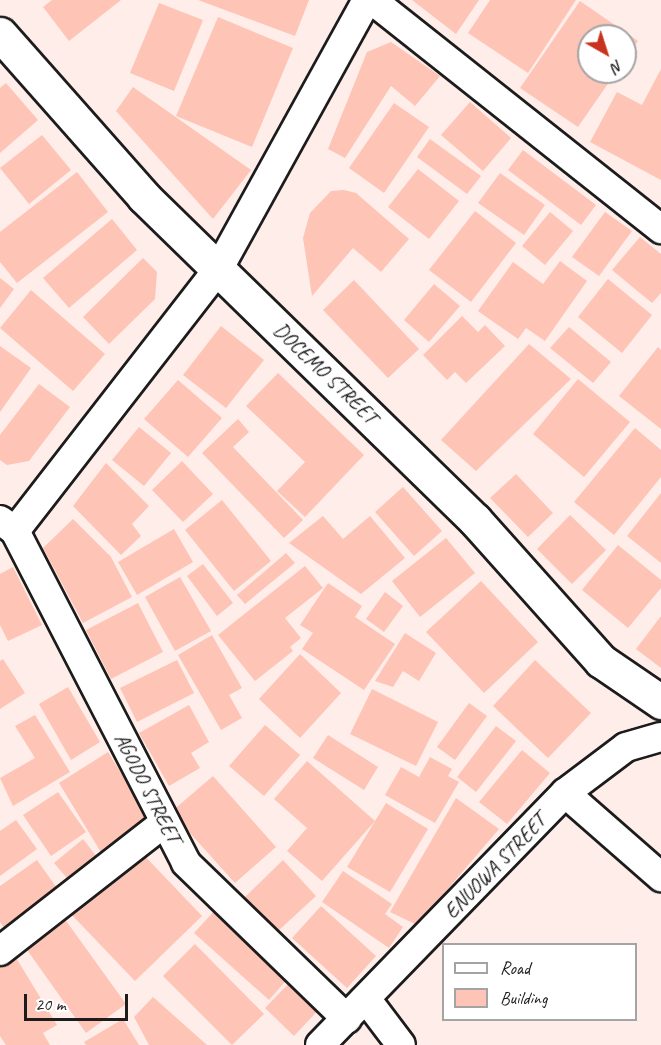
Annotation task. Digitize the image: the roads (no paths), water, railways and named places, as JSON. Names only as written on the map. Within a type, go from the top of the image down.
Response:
[{"type":"street","points":[[7,526],[219,268],[367,0]]},
{"type":"street","points":[[372,0],[661,229]]},
{"type":"street","name":"DOCEMO STREET","points":[[0,34],[144,197],[475,520],[601,661],[661,702]]},
{"type":"street","name":"AGODO STREET","points":[[7,526],[186,863],[401,1045]]},
{"type":"street","name":"ENUOWA STREET","points":[[320,1045],[565,793],[626,747],[661,737]]},
{"type":"street","points":[[565,793],[661,877]]},
{"type":"street","points":[[0,951],[165,822]]}]
